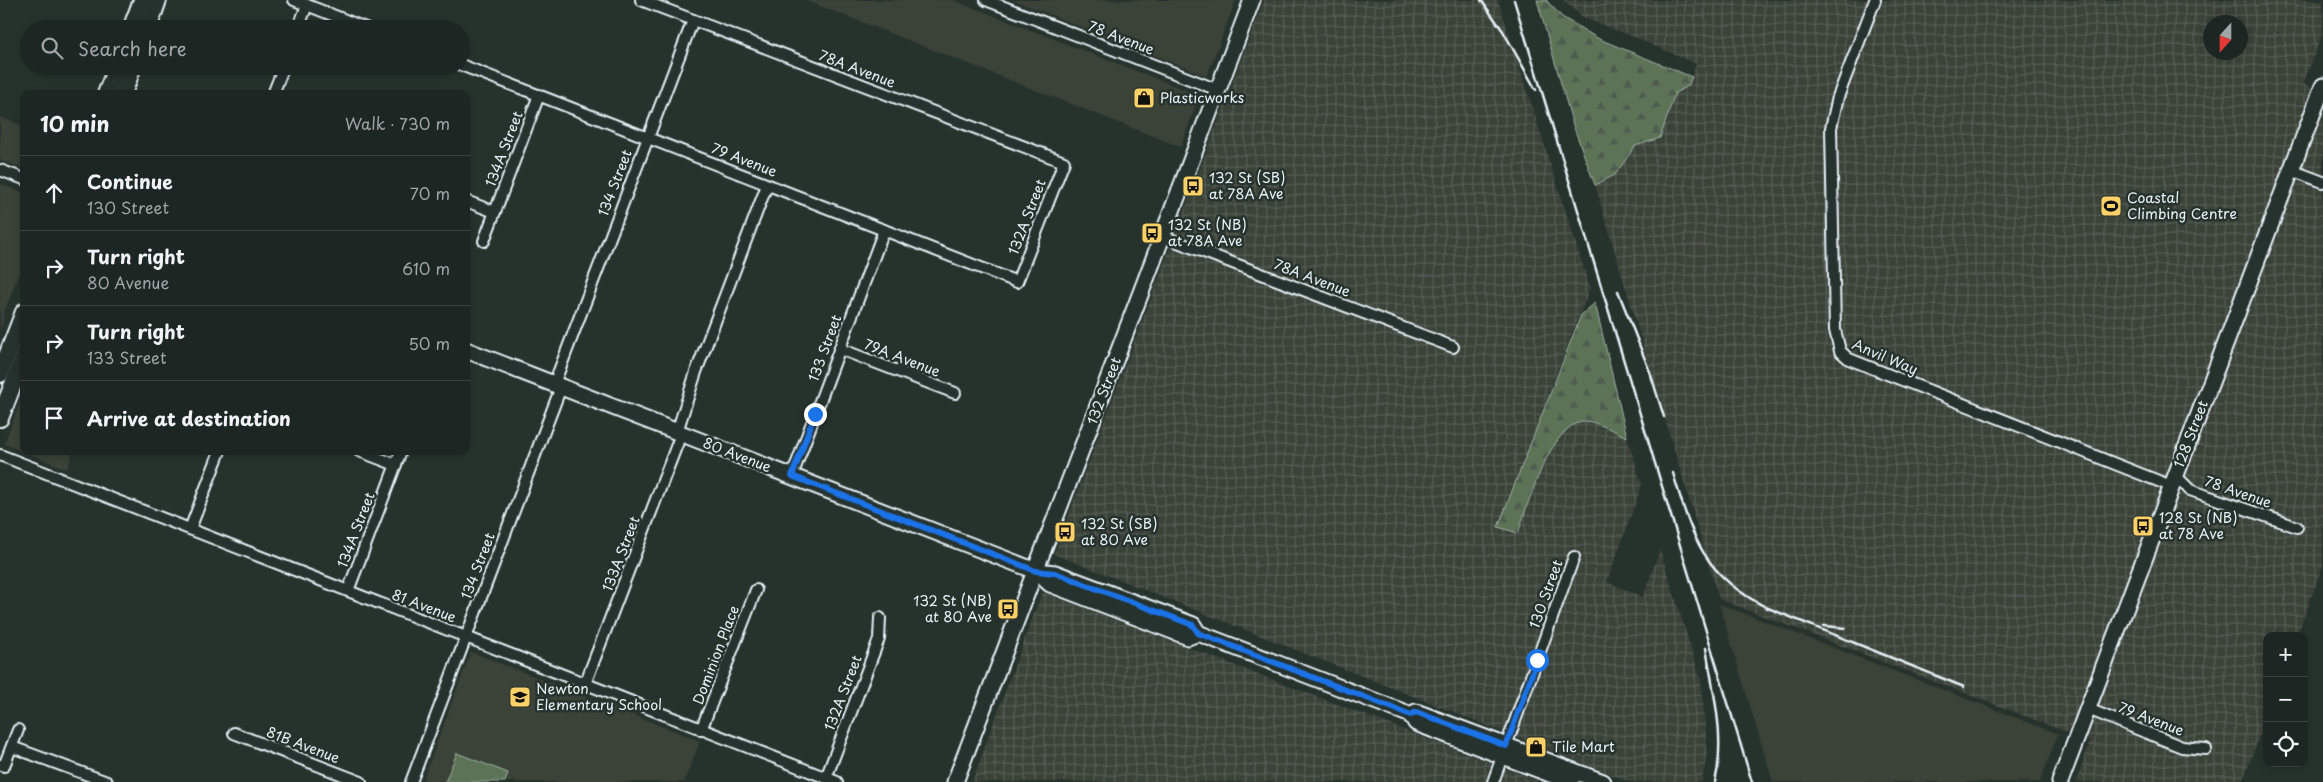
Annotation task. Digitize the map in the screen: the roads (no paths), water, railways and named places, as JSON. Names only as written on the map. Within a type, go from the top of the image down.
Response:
[{"type":"main road","points":[[134,20],[142,0]]},
{"type":"main road","points":[[151,20],[158,0]]},
{"type":"main road","name":"132 Street","points":[[955,782],[1252,0]]},
{"type":"main road","points":[[108,90],[113,75]]},
{"type":"main road","points":[[124,90],[130,75]]},
{"type":"main road","name":"128 Street","points":[[2060,782],[2323,86]]},
{"type":"main road","points":[[0,374],[20,322]]},
{"type":"main road","name":"80 Avenue","points":[[470,352],[1036,571],[1050,584],[1188,636],[1198,633],[1411,715],[1416,723],[1603,782]]},
{"type":"main road","points":[[0,418],[20,366]]},
{"type":"main road","name":"80 Avenue","points":[[1504,751],[1571,782]]},
{"type":"street","points":[[294,0],[345,20]]},
{"type":"street","name":"78A Avenue","points":[[641,0],[1064,162]]},
{"type":"street","name":"78 Avenue","points":[[986,0],[1218,90]]},
{"type":"street","name":"Anvil Way","points":[[1875,0],[1838,97],[1831,128],[1835,330],[1840,351],[1849,359],[2173,480]]},
{"type":"street","points":[[301,20],[307,5]]},
{"type":"street","name":"134 Street","points":[[411,782],[693,20]]},
{"type":"street","name":"79 Avenue","points":[[470,68],[1017,282]]},
{"type":"street","points":[[275,90],[280,75]]},
{"type":"street","name":"134A Street","points":[[484,241],[539,95]]},
{"type":"street","name":"132A Street","points":[[1017,282],[1064,162]]},
{"type":"street","points":[[0,170],[20,178]]},
{"type":"street","points":[[2291,170],[2323,182]]},
{"type":"street","name":"133A Street","points":[[584,684],[679,433],[696,372],[767,184]]},
{"type":"street","points":[[470,203],[495,212]]},
{"type":"street","name":"133 Street","points":[[792,476],[884,230]]},
{"type":"street","name":"78A Avenue","points":[[1162,236],[1453,346]]},
{"type":"street","name":"79A Avenue","points":[[840,348],[955,393]]},
{"type":"street","name":"81 Avenue","points":[[0,455],[837,782]]},
{"type":"street","points":[[190,529],[218,455]]},
{"type":"street","points":[[370,455],[396,465]]},
{"type":"street","name":"134A Street","points":[[348,591],[400,455]]},
{"type":"street","name":"78 Avenue","points":[[2173,480],[2190,490],[2297,527]]},
{"type":"street","name":"130 Street","points":[[1493,782],[1574,557]]},
{"type":"street","name":"Dominion Place","points":[[701,730],[756,590]]},
{"type":"street","name":"132A Street","points":[[826,778],[878,639],[880,618]]},
{"type":"street","name":"79 Avenue","points":[[2088,709],[2182,747],[2206,749]]},
{"type":"street","points":[[0,765],[4,766],[18,730]]},
{"type":"street","name":"81B Avenue","points":[[234,733],[361,782]]},
{"type":"street","points":[[12,747],[107,782]]},
{"type":"railway","points":[[1481,0],[1503,31],[1536,90]]},
{"type":"railway","points":[[1514,0],[1752,782]]},
{"type":"railway","points":[[1618,291],[1650,372],[1664,417]]},
{"type":"railway","points":[[1673,473],[1687,517],[1704,553],[1715,569],[1746,596],[1768,608],[1964,687]]},
{"type":"railway","points":[[1824,626],[1846,628]]},
{"type":"railway","points":[[1706,648],[1719,732],[1718,765],[1715,782]]},
{"type":"place","name":"Plasticworks","points":[[1144,98]]},
{"type":"place","name":"132 St (SB) at 78A Ave","points":[[1193,186]]},
{"type":"place","name":"Coastal Climbing Centre","points":[[2111,206]]},
{"type":"place","name":"132 St (NB) at 78A Ave","points":[[1152,233]]},
{"type":"place","name":"128 St (NB) at 78 Ave","points":[[2143,526]]},
{"type":"place","name":"132 St (SB) at 80 Ave","points":[[1065,532]]},
{"type":"place","name":"132 St (NB) at 80 Ave","points":[[1008,609]]},
{"type":"place","name":"Newton Elementary School","points":[[520,697]]},
{"type":"place","name":"Tile Mart","points":[[1536,747]]}]
